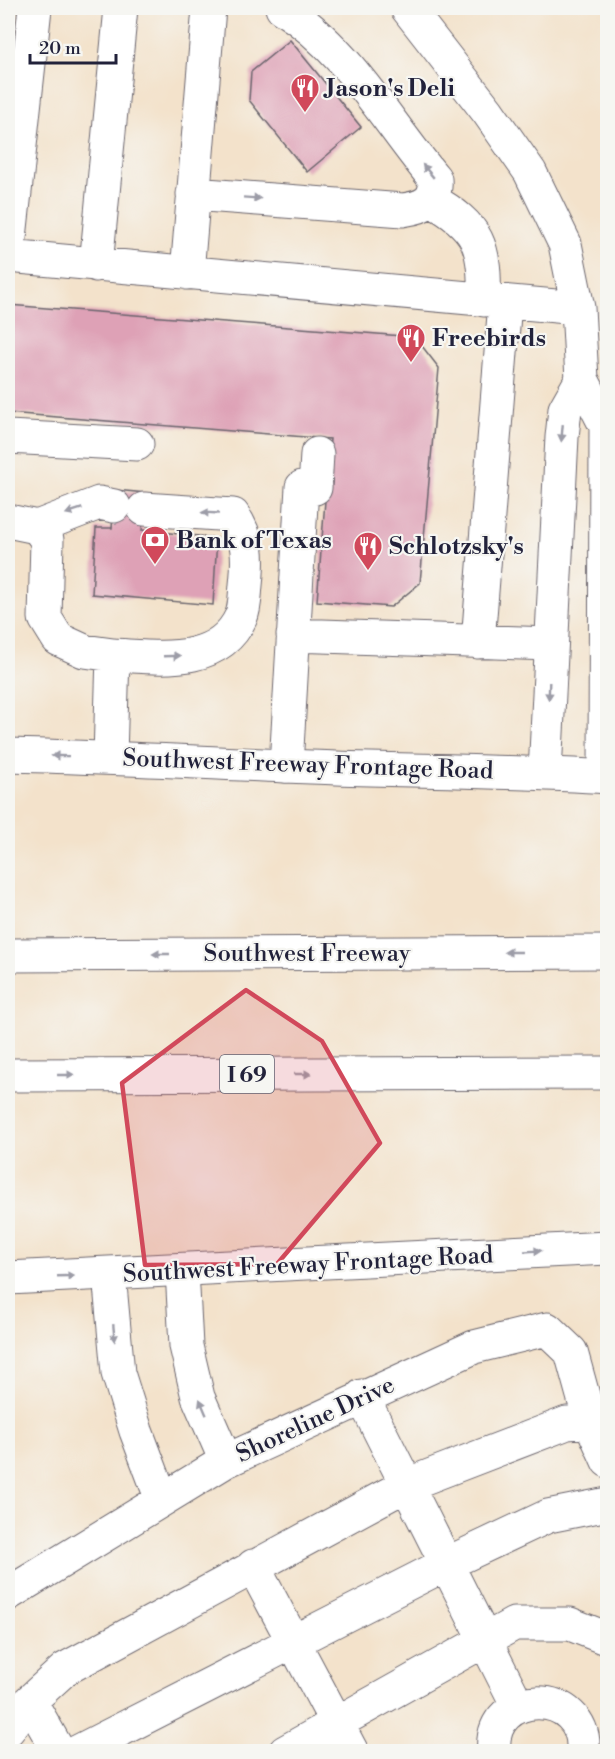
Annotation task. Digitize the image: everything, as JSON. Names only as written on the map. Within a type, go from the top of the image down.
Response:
[{"type":"main road","points":[[35,8],[8,256],[578,308]]},
{"type":"main road","points":[[96,265],[121,8]]},
{"type":"main road","points":[[186,273],[209,8]]},
{"type":"main road","points":[[193,194],[403,210],[420,208],[431,200],[436,192],[435,179],[328,44],[304,21],[282,8]]},
{"type":"main road","points":[[407,8],[488,112],[530,172],[565,244],[606,426],[606,777]]},
{"type":"main road","points":[[431,200],[460,218],[473,232],[481,247],[495,301],[478,642]]},
{"type":"main road","points":[[545,772],[564,409],[595,380]]},
{"type":"main road","points":[[8,437],[138,444]]},
{"type":"main road","points":[[286,766],[302,487],[315,488],[317,454]]},
{"type":"main road","points":[[99,503],[129,508],[233,515],[244,532],[249,557],[242,616],[225,640],[197,655],[113,655],[84,651],[58,639],[45,618],[47,540],[22,524],[99,503]]},
{"type":"main road","points":[[293,635],[550,644]]},
{"type":"main road","points":[[110,757],[113,655]]},
{"type":"main road","name":"Southwest Freeway Frontage Road","points":[[8,755],[110,757],[286,766],[545,772],[606,777]]},
{"type":"main road","points":[[555,952],[608,946]]},
{"type":"main road","name":"Southwest Freeway","points":[[8,955],[608,952]]},
{"type":"main road","name":"I 69","points":[[8,1075],[608,1072]]},
{"type":"main road","points":[[486,1073],[608,1090]]},
{"type":"main road","name":"Southwest Freeway Frontage Road","points":[[8,1278],[110,1275],[608,1248]]},
{"type":"main road","points":[[182,1270],[186,1346],[198,1397],[226,1461]]},
{"type":"main road","points":[[110,1275],[118,1373],[136,1431],[162,1500]]},
{"type":"main road","name":"Shoreline Drive","points":[[8,1594],[226,1461],[362,1396],[474,1347],[547,1329],[571,1352],[599,1420]]},
{"type":"main road","points":[[362,1396],[518,1706]]},
{"type":"main road","points":[[8,1730],[30,1701],[64,1669],[406,1485],[567,1424],[599,1420],[608,1461]]},
{"type":"main road","points":[[77,1752],[446,1564],[548,1516],[608,1504]]},
{"type":"main road","points":[[253,1566],[352,1752]]},
{"type":"main road","points":[[285,1752],[514,1624],[570,1624],[608,1639]]},
{"type":"main road","points":[[30,1701],[59,1752]]},
{"type":"main road","points":[[494,1752],[497,1728],[506,1715],[518,1706],[547,1702],[560,1707],[572,1716],[580,1728],[583,1752]]},
{"type":"highlighted area","points":[[246,990],[322,1041],[380,1143],[277,1264],[145,1265],[122,1083]]},
{"type":"building","name":"Jason's Deli","points":[[290,40],[361,127],[307,172],[249,100],[251,72]]},
{"type":"building","points":[[8,305],[415,337],[439,368],[420,583],[391,607],[317,601],[330,439],[8,413]]},
{"type":"building","name":"Bank of Texas","points":[[115,490],[146,493],[142,530],[217,538],[213,605],[92,594],[96,528],[112,528]]},
{"type":"place","name":"Jason's Deli","points":[[305,114]]},
{"type":"place","name":"Freebirds","points":[[411,364]]},
{"type":"place","name":"Bank of Texas","points":[[155,566]]},
{"type":"place","name":"Schlotzsky's","points":[[368,572]]}]
